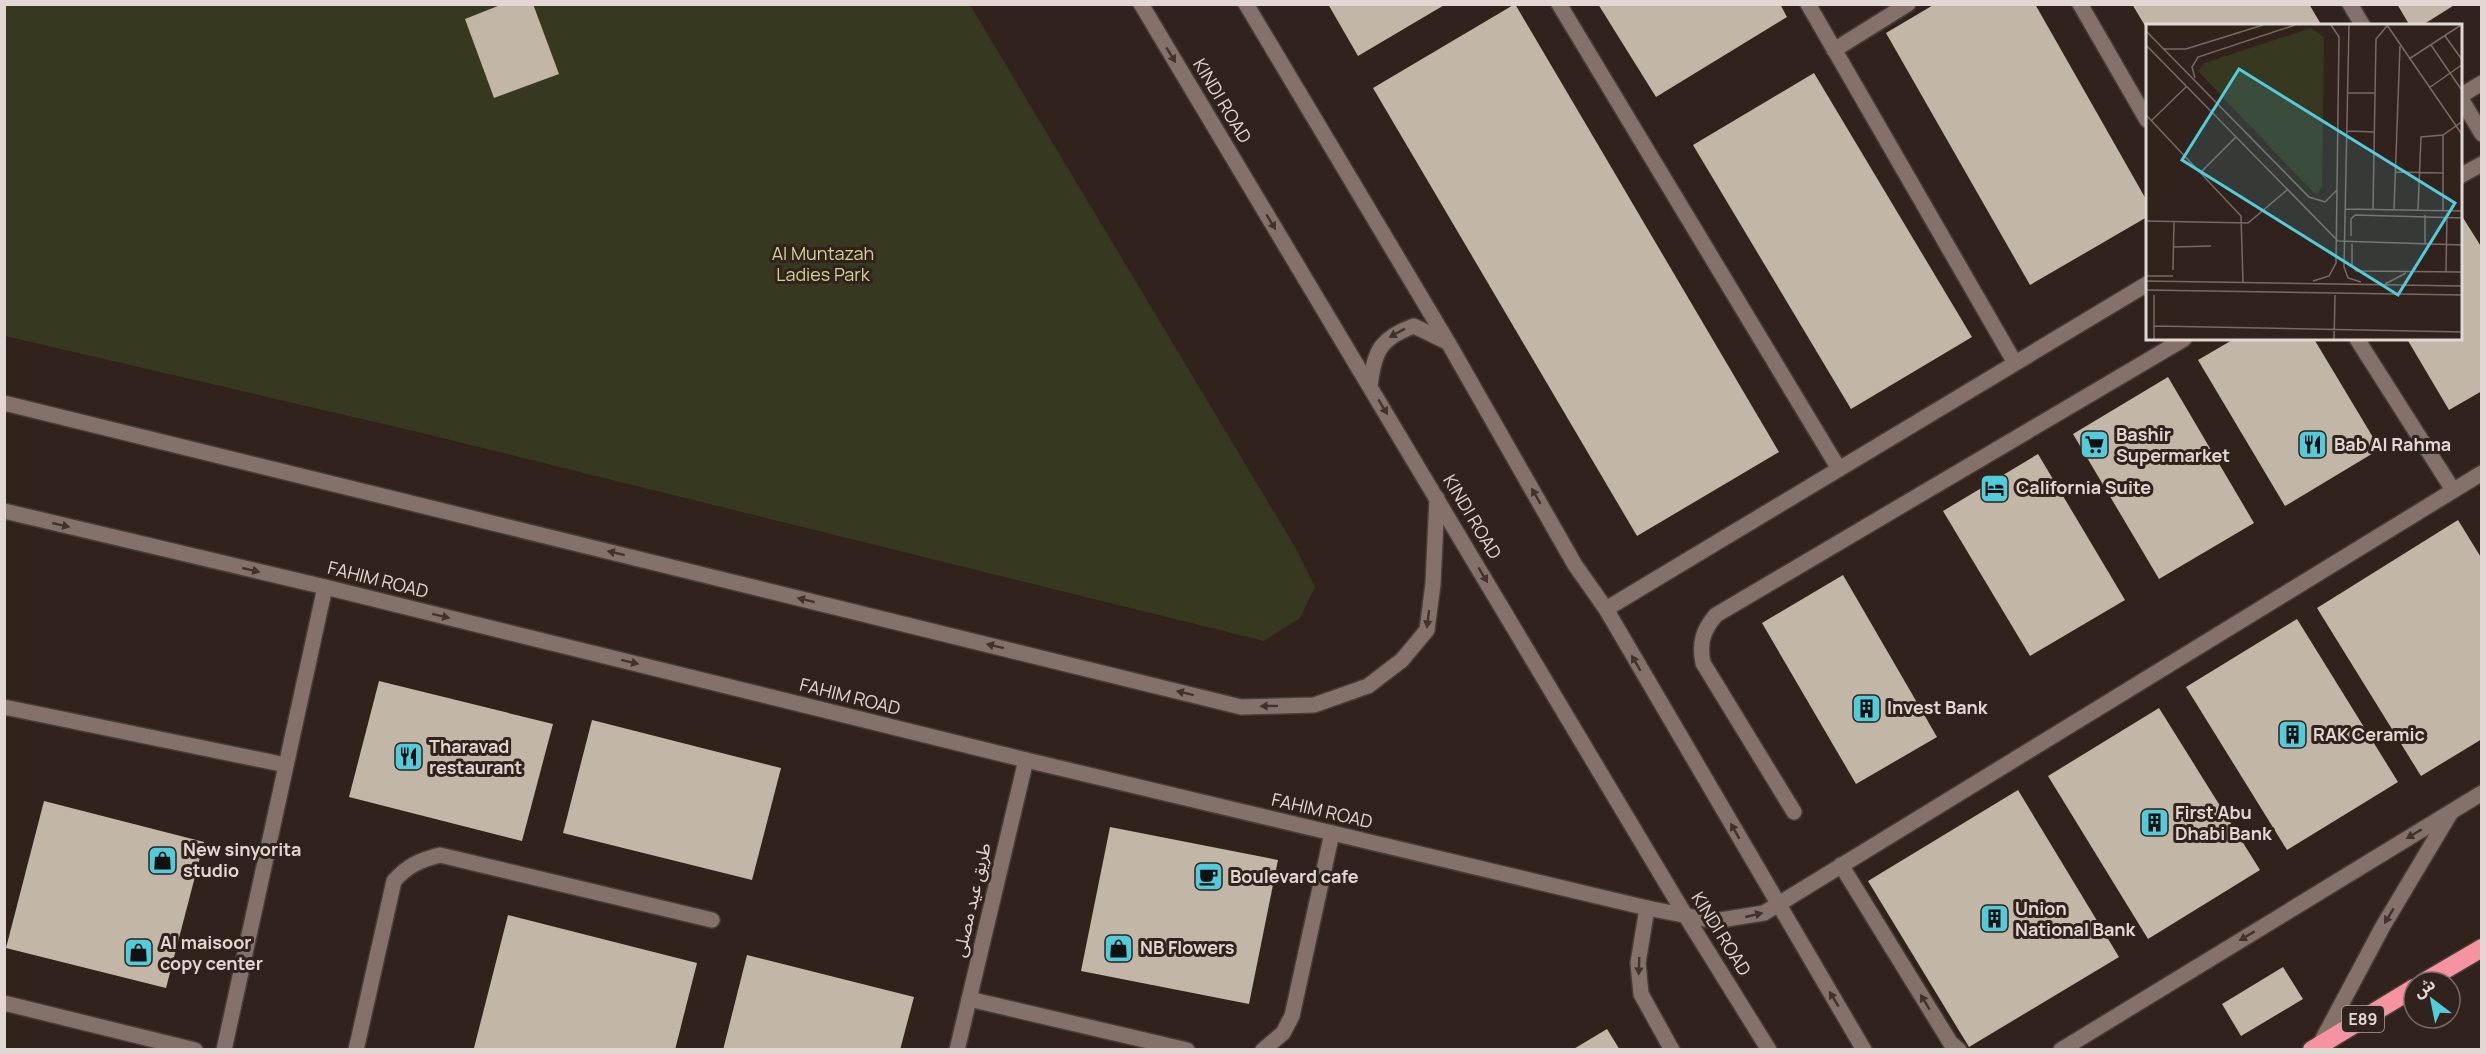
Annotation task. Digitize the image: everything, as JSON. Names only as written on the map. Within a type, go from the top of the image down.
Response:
[{"type":"highway","points":[[2444,970],[2481,948]]},
{"type":"highway","name":"E89","points":[[2316,1048],[2402,995]]},
{"type":"street","name":"KINDI ROAD","points":[[1141,4],[1687,918],[1769,1050]]},
{"type":"street","points":[[1246,4],[1449,344],[1575,565],[1606,609],[1864,1050]]},
{"type":"street","points":[[1559,4],[1839,469]]},
{"type":"street","points":[[1808,4],[2015,363]]},
{"type":"street","points":[[1834,50],[1908,4]]},
{"type":"street","points":[[2080,4],[2146,118]]},
{"type":"street","points":[[2350,4],[2362,24]]},
{"type":"street","points":[[2462,96],[2481,84]]},
{"type":"street","points":[[2462,101],[2481,134]]},
{"type":"street","points":[[2462,175],[2481,164]]},
{"type":"street","points":[[1606,609],[2146,285]]},
{"type":"street","points":[[1370,386],[1373,363],[1381,345],[1394,333],[1414,326],[1449,344]]},
{"type":"street","points":[[1794,812],[1703,663],[1701,644],[1707,625],[1716,615],[2182,340]]},
{"type":"street","points":[[2357,340],[2453,490]]},
{"type":"street","points":[[4,403],[1241,707],[1314,705],[1368,686],[1402,660],[1427,630],[1433,584],[1437,498]]},
{"type":"street","name":"FAHIM ROAD","points":[[4,511],[326,587],[1026,760],[1647,909],[1687,918],[1714,921],[1764,913],[2481,473]]},
{"type":"street","points":[[224,1050],[326,587]]},
{"type":"street","points":[[4,706],[286,765]]},
{"type":"street","name":"طريق عيد مصلى","points":[[957,1050],[1026,760]]},
{"type":"street","points":[[2061,1050],[2481,793]]},
{"type":"street","points":[[2316,1048],[2383,926],[2452,811]]},
{"type":"street","points":[[1263,1050],[1283,1033],[1292,1016],[1332,833]]},
{"type":"street","points":[[356,1050],[394,881],[405,868],[421,860],[440,855],[712,920]]},
{"type":"street","points":[[1841,865],[1950,1042],[1959,1050]]},
{"type":"street","points":[[1647,909],[1638,963],[1641,994],[1672,1050]]},
{"type":"street","points":[[969,999],[1187,1050]]},
{"type":"street","points":[[4,1003],[195,1050]]},
{"type":"green space","name":"Al Muntazah Ladies Park","points":[[5,5],[970,5],[1295,547],[1315,587],[1300,618],[1264,641],[418,432],[5,336]]},
{"type":"building","points":[[503,4],[533,4],[559,74],[494,98],[465,19]]},
{"type":"building","points":[[1328,4],[1446,4],[1358,56]]},
{"type":"building","points":[[1515,4],[1779,452],[1637,536],[1373,88]]},
{"type":"building","points":[[1598,4],[1780,4],[1787,17],[1656,97]]},
{"type":"building","points":[[1935,4],[2035,4],[2146,199],[2146,218],[2030,285],[1886,33]]},
{"type":"building","points":[[2132,4],[2309,4],[2321,24],[2146,24],[2146,27]]},
{"type":"building","points":[[2397,4],[2456,4],[2424,24],[2409,24]]},
{"type":"building","points":[[1814,73],[1972,337],[1851,409],[1693,145]]},
{"type":"building","points":[[2462,216],[2482,248],[2482,391],[2449,410],[2408,340],[2462,340]]},
{"type":"building","points":[[2232,340],[2315,340],[2380,449],[2285,506],[2198,360]]},
{"type":"building","points":[[2168,377],[2254,523],[2159,579],[2073,434]]},
{"type":"building","points":[[2038,454],[2125,600],[2030,656],[1943,511]]},
{"type":"building","points":[[2458,520],[2482,559],[2482,739],[2421,776],[2317,608]]},
{"type":"building","name":"Invest Bank","points":[[1843,575],[1937,737],[1856,784],[1762,623]]},
{"type":"building","name":"RAK Ceramic","points":[[2297,619],[2398,782],[2287,850],[2186,687]]},
{"type":"building","points":[[379,681],[553,724],[522,841],[349,797]]},
{"type":"building","name":"First Abu Dhabi Bank","points":[[2159,708],[2260,870],[2148,939],[2048,776]]},
{"type":"building","points":[[592,720],[781,768],[752,880],[563,833]]},
{"type":"building","name":"Union National Bank","points":[[2018,790],[2119,957],[1969,1047],[1868,881]]},
{"type":"building","points":[[44,801],[204,842],[166,988],[6,948]]},
{"type":"building","points":[[1110,827],[1278,860],[1249,1004],[1081,971]]},
{"type":"building","points":[[508,915],[697,963],[675,1050],[474,1048]]},
{"type":"building","points":[[747,955],[914,997],[900,1050],[723,1050]]},
{"type":"building","points":[[2283,967],[2303,999],[2241,1036],[2222,1004]]},
{"type":"building","points":[[1607,1029],[1620,1050],[1572,1050]]},
{"type":"place","name":"Bashir Supermarket","points":[[2095,445]]},
{"type":"place","name":"Bab Al Rahma","points":[[2313,445]]},
{"type":"place","name":"California Suite","points":[[1995,488]]},
{"type":"place","name":"Invest Bank","points":[[1866,708]]},
{"type":"place","name":"RAK Ceramic","points":[[2292,735]]},
{"type":"place","name":"Tharavad restaurant","points":[[408,757]]},
{"type":"place","name":"First Abu Dhabi Bank","points":[[2154,823]]},
{"type":"place","name":"New sinyorita studio","points":[[162,860]]},
{"type":"place","name":"Boulevard cafe","points":[[1209,877]]},
{"type":"place","name":"Union National Bank","points":[[1994,919]]},
{"type":"place","name":"NB Flowers","points":[[1119,948]]},
{"type":"place","name":"Al maisoor copy center","points":[[139,953]]}]
